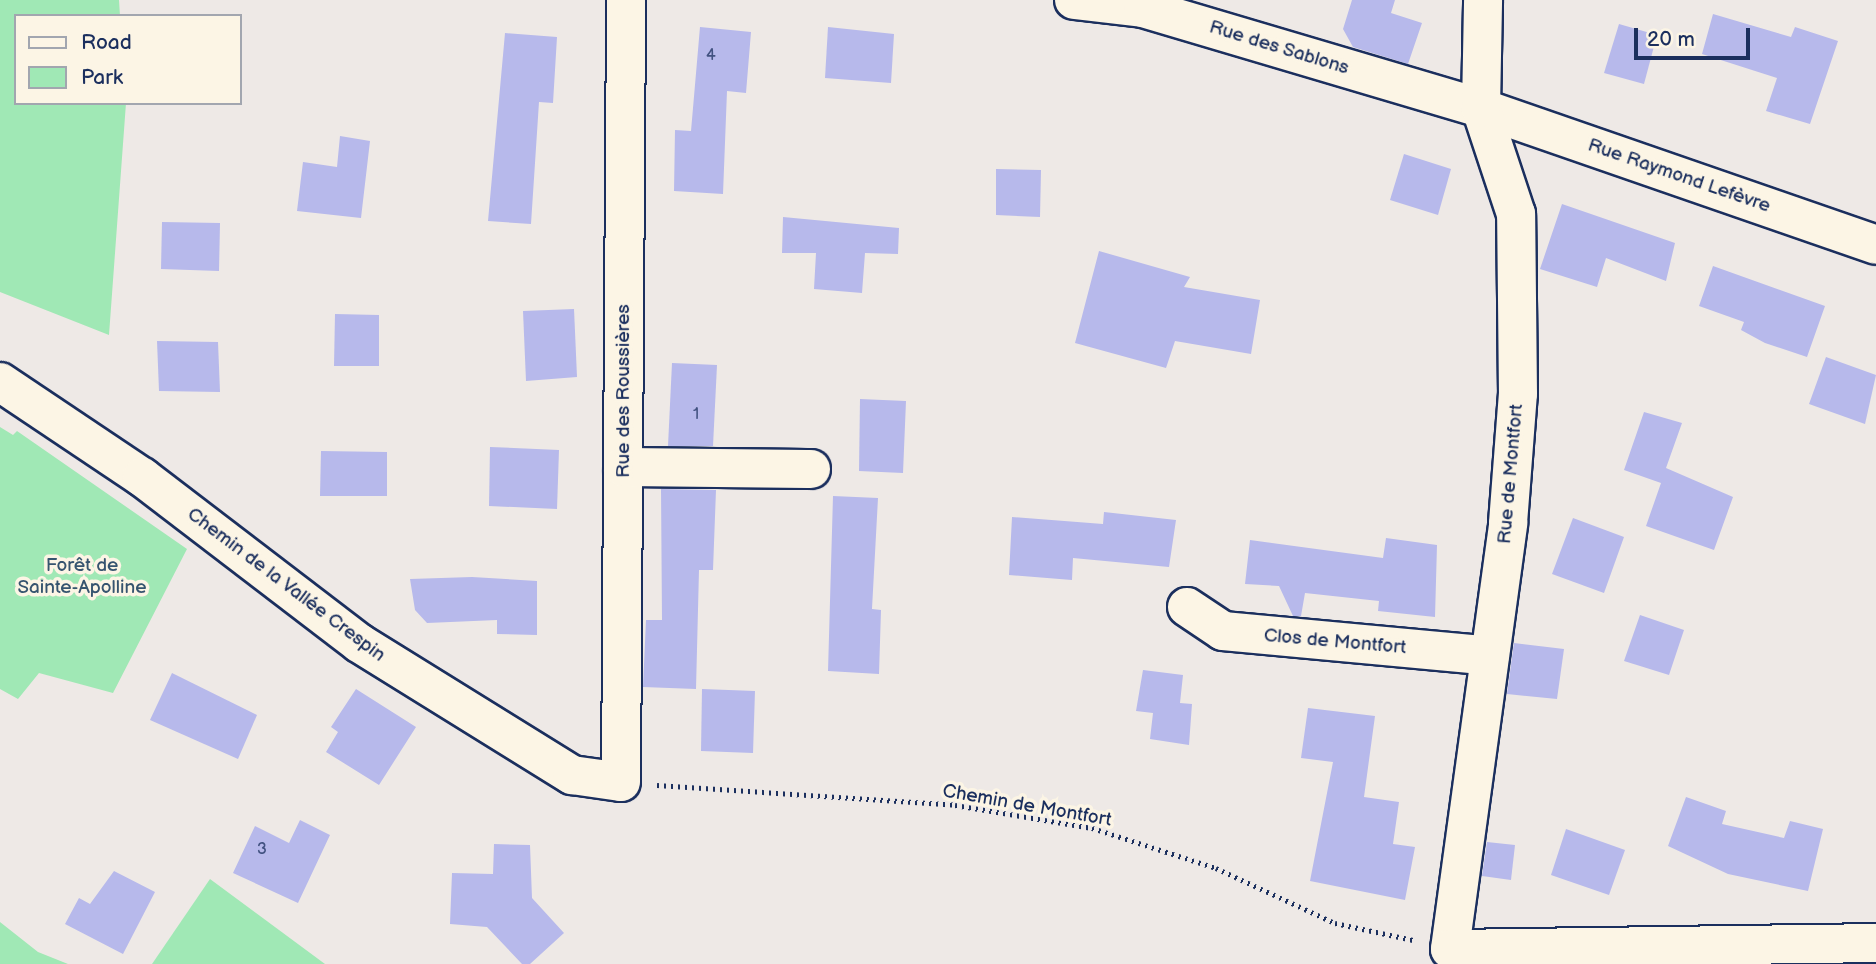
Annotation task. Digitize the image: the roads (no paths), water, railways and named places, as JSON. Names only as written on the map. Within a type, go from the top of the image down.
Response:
[{"type":"street","name":"Rue des Roussières","points":[[621,782],[626,0]]},
{"type":"street","name":"Rue des Sablons","points":[[1074,0],[1143,8],[1481,108]]},
{"type":"street","name":"Rue de Montfort","points":[[1441,956],[1490,656],[1518,394],[1516,214],[1481,108],[1483,0]]},
{"type":"street","name":"Rue Raymond Lefèvre","points":[[1481,108],[1876,245]]},
{"type":"street","name":"Chemin de la Vallée Crespin","points":[[0,382],[142,477],[359,643],[572,775],[621,782]]},
{"type":"street","points":[[623,467],[811,469]]},
{"type":"street","name":"Clos de Montfort","points":[[1187,607],[1223,631],[1490,656]]},
{"type":"street","points":[[1441,956],[1876,943]]},
{"type":"park label","name":"Forêt de Sainte-Apolline","points":[[82,577]]}]
